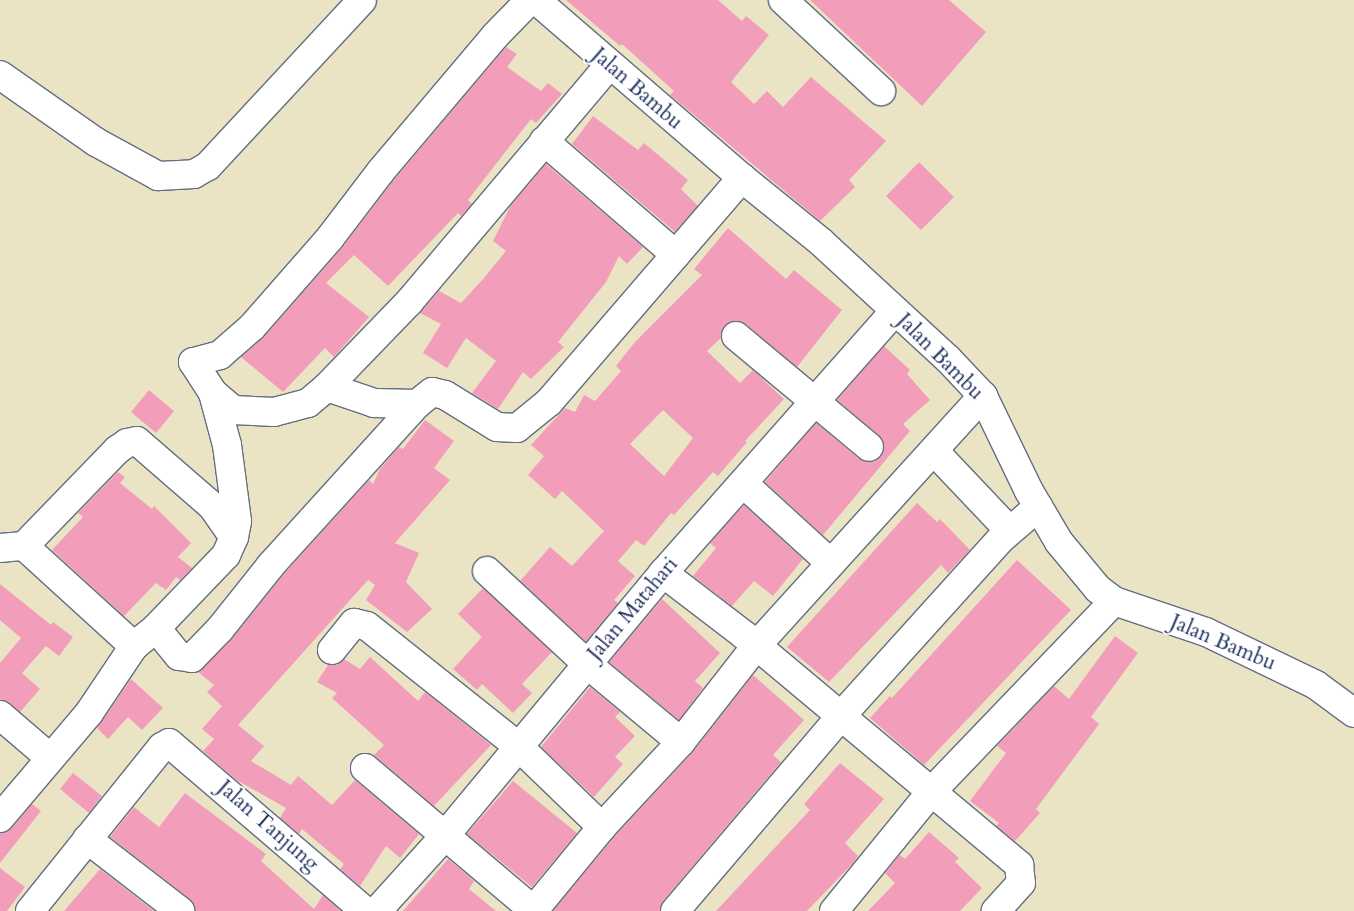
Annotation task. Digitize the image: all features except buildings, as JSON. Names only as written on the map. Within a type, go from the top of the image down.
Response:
[{"type":"street","points":[[0,75],[96,142],[158,176],[194,174],[208,166],[362,0]]},
{"type":"street","points":[[530,0],[495,36],[330,238],[252,326],[220,355],[193,362],[213,392],[233,410],[274,412],[308,403],[327,387],[410,302],[609,65]]},
{"type":"street","name":"Jalan Bambu","points":[[536,0],[742,178],[821,242],[894,312],[948,359],[983,396],[1038,507],[1079,569],[1114,601],[1206,632],[1316,685],[1354,714]]},
{"type":"street","points":[[783,0],[880,92]]},
{"type":"street","points":[[544,141],[676,255]]},
{"type":"street","points":[[156,628],[179,656],[192,658],[220,629],[270,565],[416,404],[432,392],[445,395],[497,427],[517,428],[549,402],[742,178]]},
{"type":"street","name":"Jalan Matahari","points":[[377,911],[447,834],[663,573],[744,484],[894,312]]},
{"type":"street","points":[[736,336],[869,447]]},
{"type":"street","points":[[327,387],[374,403],[416,404]]},
{"type":"street","points":[[0,818],[89,713],[134,646],[156,628],[226,555],[234,537],[237,521],[227,445],[213,392]]},
{"type":"street","points":[[365,768],[447,834],[533,911],[602,827],[681,742],[756,646],[983,396]]},
{"type":"street","points":[[134,646],[12,547],[117,450],[127,443],[137,441],[212,506],[234,537]]},
{"type":"street","points":[[934,451],[1010,531]]},
{"type":"street","points":[[744,484],[824,557]]},
{"type":"street","points":[[675,911],[840,717],[1010,531],[1038,507]]},
{"type":"street","points":[[487,571],[587,664],[681,742]]},
{"type":"street","points":[[663,573],[756,646],[1019,865],[1021,883],[996,911]]},
{"type":"street","points":[[834,911],[932,791],[1114,601]]},
{"type":"street","points":[[332,650],[354,623],[367,626],[518,746],[602,827]]},
{"type":"street","points":[[0,714],[50,757]]},
{"type":"street","name":"Jalan Tanjung","points":[[87,840],[162,747],[169,743],[365,911]]},
{"type":"street","points":[[30,911],[87,840],[180,911]]}]
